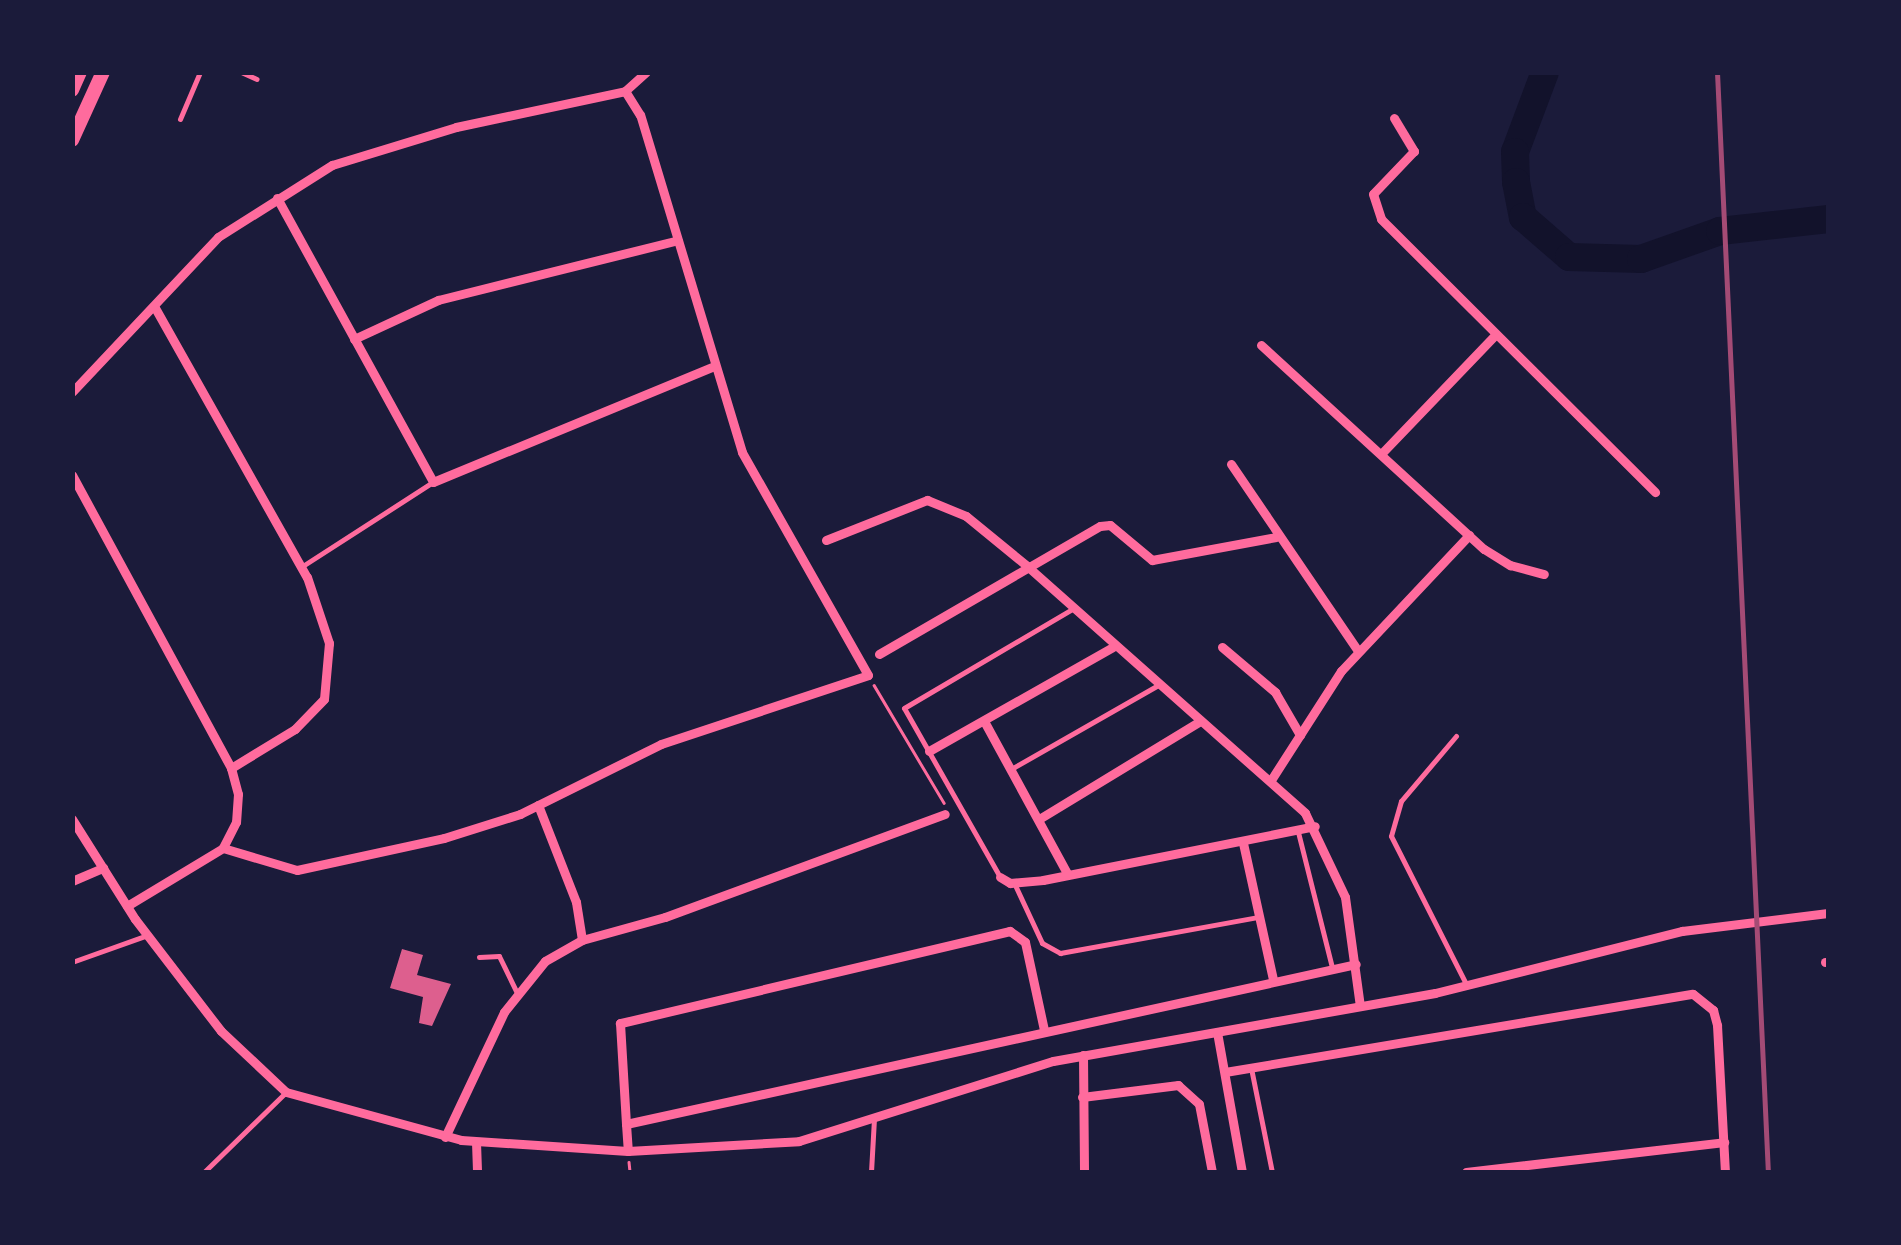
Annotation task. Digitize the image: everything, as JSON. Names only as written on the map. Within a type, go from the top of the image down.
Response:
[{"type":"main road","points":[[72,90],[80,72]]},
{"type":"main road","points":[[72,140],[103,72]]},
{"type":"street","points":[[72,392],[218,236],[277,198],[357,154],[625,91],[646,72]]},
{"type":"street","points":[[223,848],[297,870],[444,838],[538,806],[661,744],[868,676],[761,490],[712,367],[640,115],[625,91]]},
{"type":"street","points":[[1394,118],[1414,151],[1378,185],[1373,206],[1390,231],[1656,492]]},
{"type":"street","points":[[277,198],[433,482],[712,367]]},
{"type":"street","points":[[354,339],[438,300],[678,240]]},
{"type":"street","points":[[154,306],[300,567],[324,619],[328,690],[295,728],[232,768]]},
{"type":"street","points":[[1381,454],[1496,334]]},
{"type":"street","points":[[1261,345],[1469,535],[1510,566],[1544,574]]},
{"type":"street","points":[[1231,464],[1276,537],[1358,650]]},
{"type":"street","points":[[72,475],[232,768],[238,809],[223,848],[126,906]]},
{"type":"street","points":[[826,540],[915,502],[938,502],[966,516],[1026,566],[1270,780],[1315,826],[1345,896],[1360,1006]]},
{"type":"street","points":[[879,654],[1100,526],[1110,526],[1152,560],[1276,537]]},
{"type":"street","points":[[1270,780],[1358,650],[1469,535]]},
{"type":"street","points":[[928,751],[1114,647]]},
{"type":"street","points":[[1222,647],[1274,692],[1300,735]]},
{"type":"street","points":[[1039,820],[1200,721]]},
{"type":"street","points":[[984,722],[1068,875]]},
{"type":"street","points":[[538,806],[576,902],[582,940]]},
{"type":"street","points":[[445,1137],[516,991],[546,961],[582,940],[665,916],[945,814]]},
{"type":"street","points":[[72,819],[126,906],[229,1040],[286,1092],[445,1137],[628,1151],[798,1141],[1083,1056],[1467,986],[1636,940],[1828,913]]},
{"type":"street","points":[[1006,881],[1068,875],[1315,826]]},
{"type":"street","points":[[1242,843],[1272,979]]},
{"type":"street","points":[[72,882],[103,868]]},
{"type":"street","points":[[628,1151],[620,1023],[1020,933],[1044,1030]]},
{"type":"street","points":[[626,1124],[1272,979],[1356,964]]},
{"type":"street","points":[[1225,1072],[1693,994],[1713,1010],[1718,1024],[1725,1172]]},
{"type":"street","points":[[1218,1032],[1242,1172]]},
{"type":"street","points":[[1083,1056],[1084,1172]]},
{"type":"street","points":[[1082,1097],[1178,1085],[1199,1104],[1212,1172]]},
{"type":"street","points":[[476,1142],[477,1172]]},
{"type":"street","points":[[1466,1172],[1724,1142]]},
{"type":"lane","points":[[180,119],[200,72]]},
{"type":"lane","points":[[241,72],[257,79]]},
{"type":"lane","points":[[300,567],[433,482]]},
{"type":"lane","points":[[1072,609],[905,704],[928,751],[1042,942],[1060,953],[1259,917]]},
{"type":"lane","points":[[1011,769],[1158,685]]},
{"type":"lane","points":[[1456,736],[1401,801],[1391,836],[1467,986]]},
{"type":"lane","points":[[1298,832],[1332,967]]},
{"type":"lane","points":[[72,962],[147,935]]},
{"type":"lane","points":[[480,957],[498,956],[516,991]]},
{"type":"lane","points":[[1251,1067],[1272,1172]]},
{"type":"lane","points":[[204,1172],[286,1092]]},
{"type":"lane","points":[[871,1172],[874,1119]]},
{"type":"path","points":[[868,676],[945,814]]},
{"type":"building","points":[[402,949],[423,955],[417,975],[451,984],[432,1026],[419,1023],[423,997],[390,988]]},
{"type":"waterway","points":[[1545,72],[1515,152],[1516,182],[1523,217],[1569,257],[1641,259],[1720,231],[1828,219]]},
{"type":"railway","points":[[1717,72],[1768,1172]]}]
